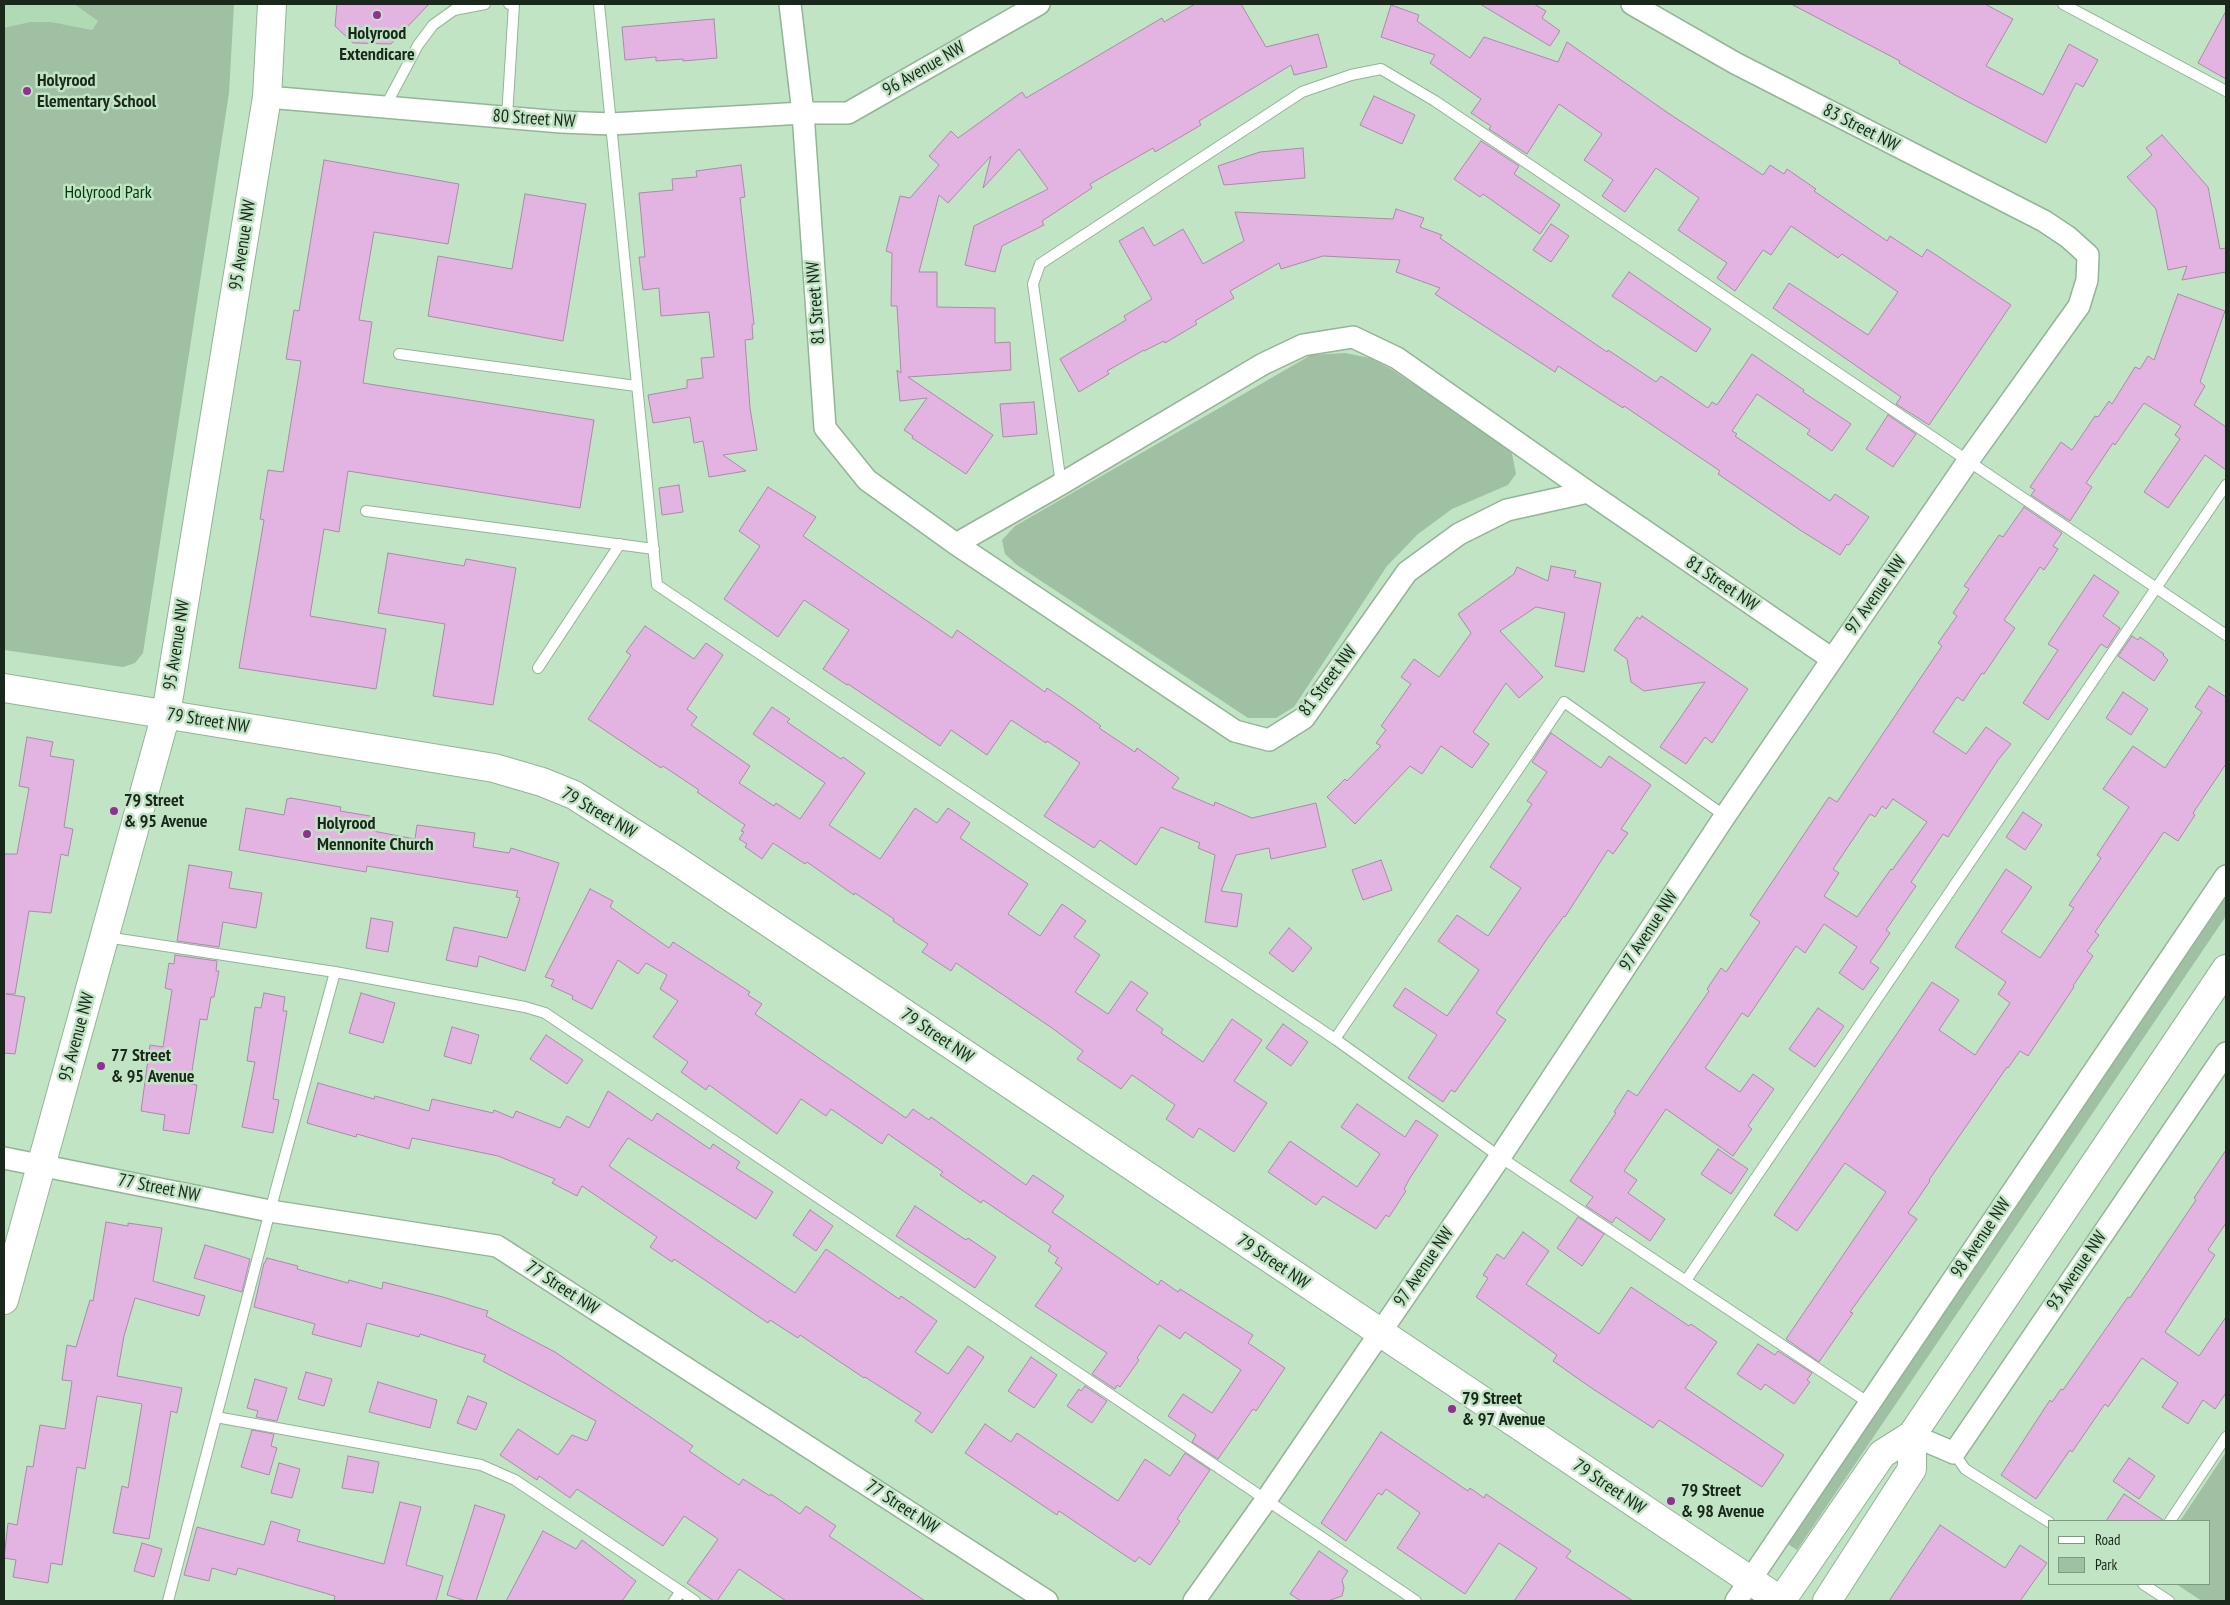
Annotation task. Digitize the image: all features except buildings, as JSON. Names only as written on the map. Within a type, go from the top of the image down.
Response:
[{"type":"street","name":"95 Avenue NW","points":[[4,1300],[166,714],[267,97],[272,4]]},
{"type":"street","name":"81 Street NW","points":[[790,4],[803,113],[825,428],[867,480],[956,544],[1235,731],[1268,740],[1304,718],[1407,572],[1460,534],[1507,510],[1588,492]]},
{"type":"street","name":"96 Avenue NW","points":[[803,113],[848,113],[1039,4]]},
{"type":"street","name":"83 Street NW","points":[[1632,4],[1735,63],[2044,222],[2068,237],[2088,255]]},
{"type":"street","name":"80 Street NW","points":[[267,97],[611,124],[803,113]]},
{"type":"street","name":"97 Avenue NW","points":[[1194,1601],[1266,1500],[1500,1157],[1725,816],[1832,659],[1968,461],[2079,306],[2087,280],[2088,255]]},
{"type":"street","name":"81 Street NW","points":[[956,544],[1263,364],[1303,345],[1353,337],[1397,358],[1588,492],[1832,659]]},
{"type":"street","name":"79 Street NW","points":[[4,688],[494,768],[542,782],[574,795],[674,859],[1379,1333],[1743,1591],[1781,1601]]},
{"type":"street","name":"98 Avenue NW","points":[[1743,1591],[2226,876]]},
{"type":"street","points":[[1781,1601],[1882,1454],[1912,1435],[2226,969]]},
{"type":"street","name":"93 Avenue NW","points":[[1954,1453],[2226,1052]]},
{"type":"street","name":"77 Street NW","points":[[4,1158],[270,1210],[497,1246],[1047,1601]]},
{"type":"street","points":[[1912,1435],[1954,1453]]},
{"type":"street","points":[[1827,1601],[1912,1470],[1912,1435]]},
{"type":"lane","points":[[385,107],[418,45],[433,24],[454,10],[485,4]]},
{"type":"lane","points":[[507,117],[514,4],[509,4]]},
{"type":"lane","points":[[599,4],[657,585],[1335,1039],[1500,1157],[1687,1279],[1869,1403]]},
{"type":"lane","points":[[2063,4],[2226,91]]},
{"type":"lane","points":[[1061,484],[1033,284],[1040,264],[1302,92],[1351,74],[1381,69],[1443,106],[2226,635]]},
{"type":"lane","points":[[399,354],[636,386]]},
{"type":"lane","points":[[1687,1279],[2226,485]]},
{"type":"lane","points":[[366,511],[654,549]]},
{"type":"lane","points":[[538,668],[620,544]]},
{"type":"lane","points":[[1335,1039],[1564,702],[1725,816]]},
{"type":"lane","points":[[104,937],[335,972],[525,1007],[545,1013],[1416,1601]]},
{"type":"lane","points":[[168,1601],[270,1210],[335,972]]},
{"type":"lane","points":[[216,1417],[481,1465],[515,1480],[695,1601]]},
{"type":"lane","points":[[2171,1520],[2226,1437]]},
{"type":"lane","points":[[1954,1453],[1965,1468],[2048,1521]]},
{"type":"lane","points":[[2145,1585],[2170,1601]]},
{"type":"lane","points":[[674,1601],[681,1592]]},
{"type":"shaded area","name":"Holyrood Elementary School","points":[[4,4],[74,4],[98,21],[4,161]]},
{"type":"green space","name":"Holyrood Park","points":[[74,4],[234,4],[229,93],[143,653],[135,663],[123,667],[4,650],[4,28],[30,22],[51,22],[92,30],[98,21]]},
{"type":"green space","points":[[1345,353],[1370,358],[1391,369],[1511,449],[1516,474],[1508,485],[1452,509],[1418,534],[1387,566],[1294,707],[1276,718],[1248,718],[1017,565],[1005,554],[1002,540],[1015,526],[1311,355]]},
{"type":"green space","points":[[2226,897],[2226,916],[1797,1550],[1788,1544]]},
{"type":"green space","points":[[2226,1452],[2226,1601],[2202,1601],[2178,1585],[2210,1585],[2210,1520],[2181,1520]]},
{"type":"place","name":"Holyrood Extendicare","points":[[377,15]]},
{"type":"place","name":"Holyrood Elementary School","points":[[27,91]]},
{"type":"place","name":"79 Street & 95 Avenue","points":[[114,811]]},
{"type":"place","name":"Holyrood Mennonite Church","points":[[307,834]]},
{"type":"place","name":"77 Street & 95 Avenue","points":[[101,1066]]},
{"type":"place","name":"79 Street & 97 Avenue","points":[[1452,1409]]},
{"type":"place","name":"79 Street & 98 Avenue","points":[[1671,1501]]}]
